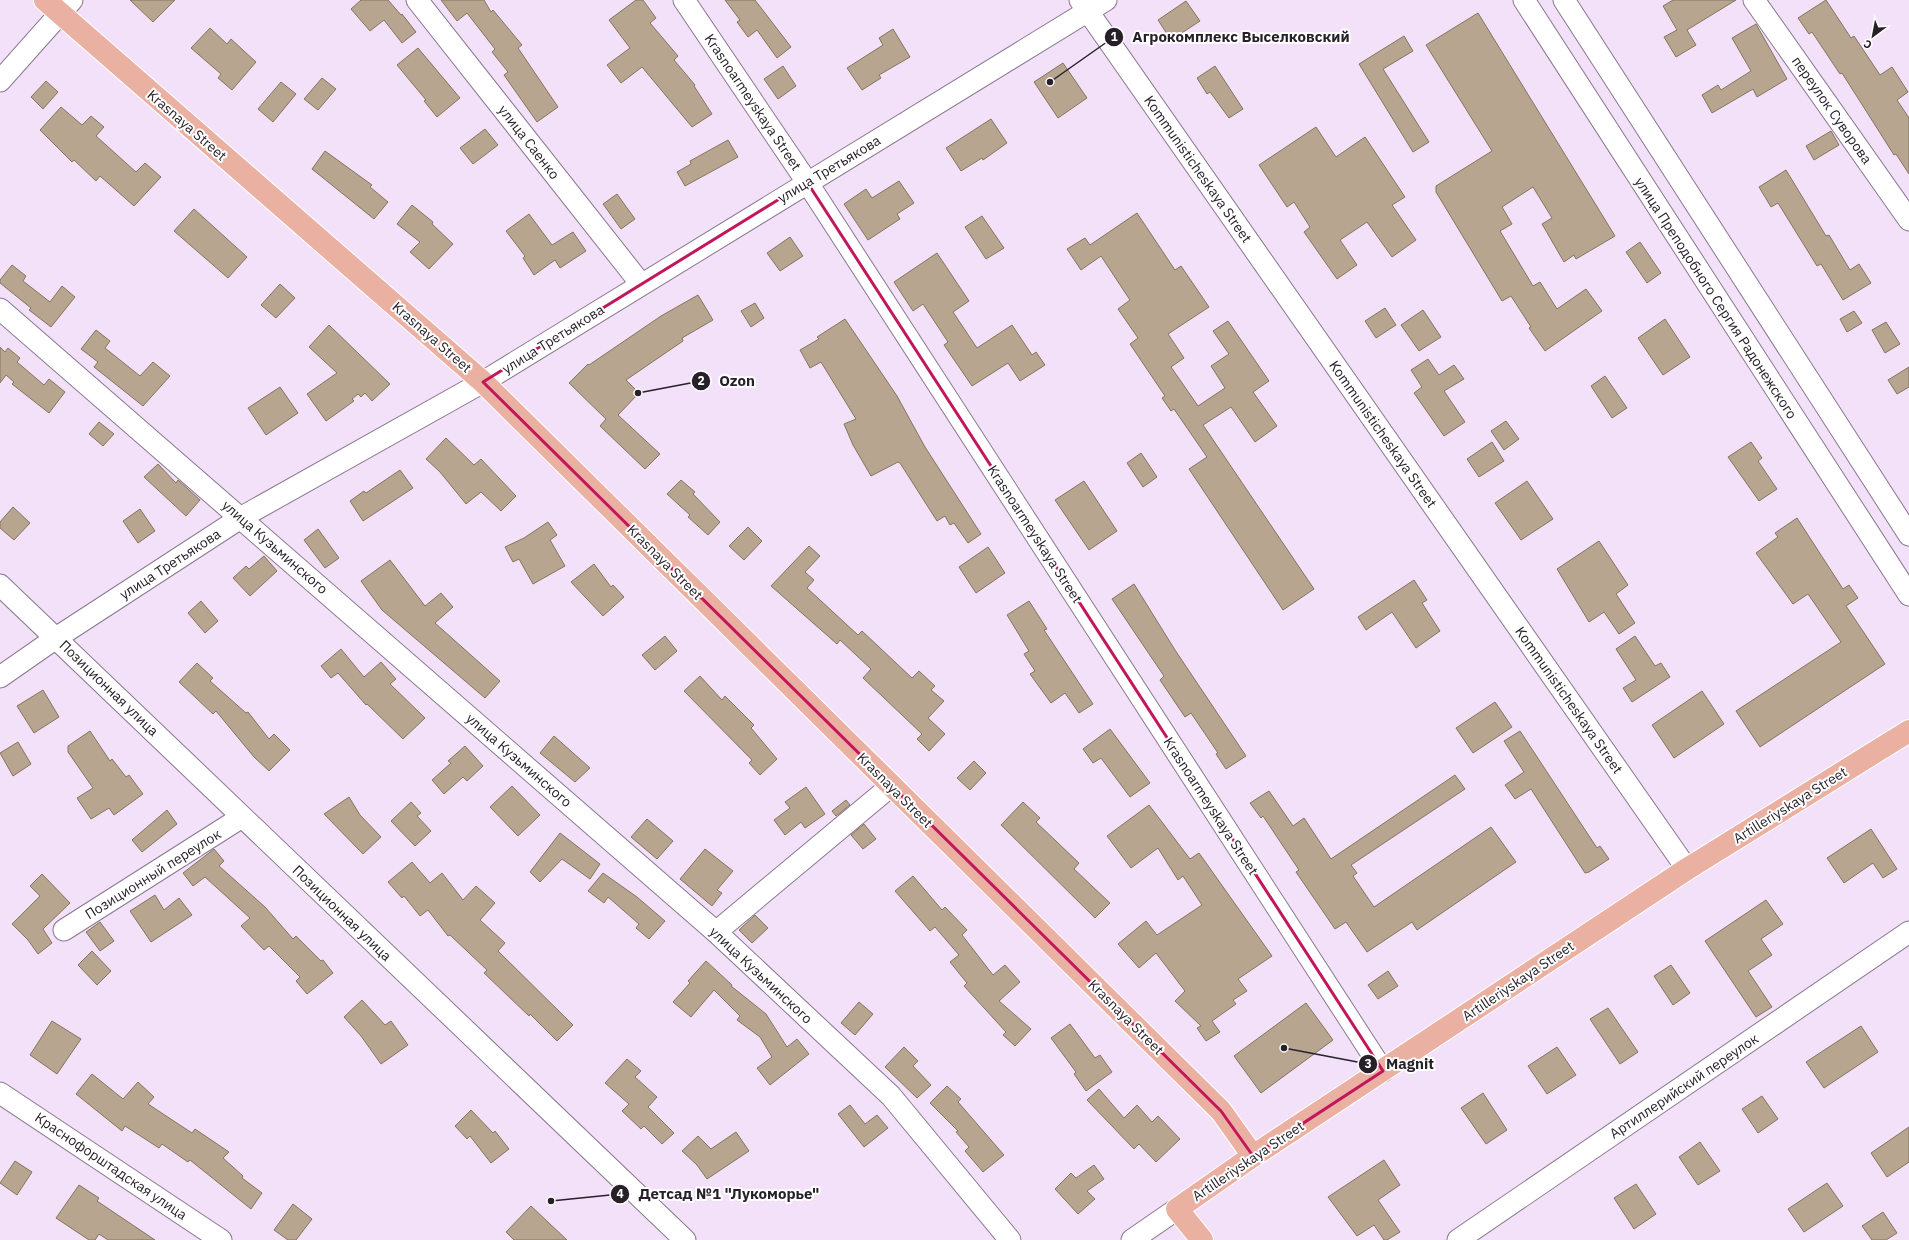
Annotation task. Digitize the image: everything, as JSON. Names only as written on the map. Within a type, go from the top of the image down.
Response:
[{"type":"main road","name":"Krasnaya Street","points":[[59,4],[483,382],[1221,1111],[1253,1156]]},
{"type":"main road","name":"Artilleriyskaya Street","points":[[1177,1209],[1253,1156],[1687,869],[1909,731]]},
{"type":"main road","points":[[1177,1209],[1202,1240]]},
{"type":"street","name":"улица Саенко","points":[[417,0],[641,284]]},
{"type":"street","name":"Krasnoarmeyskaya Street","points":[[684,0],[807,182],[1383,1071]]},
{"type":"street","name":"улица Третьякова","points":[[0,677],[56,638],[242,517],[483,382],[807,182],[1083,6],[1106,0]]},
{"type":"street","name":"улица Преподобного Сергия Радонежского","points":[[1524,0],[1909,595]]},
{"type":"street","points":[[1564,0],[1909,535]]},
{"type":"street","name":"переулок Суворова","points":[[1754,0],[1909,220]]},
{"type":"street","points":[[0,81],[59,4]]},
{"type":"street","name":"Kommunisticheskaya Street","points":[[1083,6],[1687,869]]},
{"type":"street","name":"улица Кузьминского","points":[[0,308],[242,517],[716,932],[891,1096],[1010,1240]]},
{"type":"street","name":"Позиционная улица","points":[[0,585],[685,1240]]},
{"type":"street","points":[[716,932],[891,786]]},
{"type":"street","name":"Позиционный переулок","points":[[64,930],[242,817]]},
{"type":"street","name":"Артиллерийский переулок","points":[[1458,1240],[1909,932]]},
{"type":"street","name":"Краснофорштадская улица","points":[[0,1093],[221,1240]]},
{"type":"street","name":"Artilleriyskaya Street","points":[[1132,1240],[1177,1209]]},
{"type":"highlighted area","points":[[807,182],[1383,1071],[1253,1156],[1221,1111],[483,382]]},
{"type":"building","points":[[130,0],[175,0],[153,22]]},
{"type":"building","points":[[361,0],[388,0],[401,15],[402,14],[416,32],[402,43],[384,20],[370,31],[351,9]]},
{"type":"building","points":[[441,0],[484,0],[491,12],[493,10],[522,45],[518,48],[558,107],[537,122],[504,75],[508,72],[492,52],[495,49],[467,13],[457,21]]},
{"type":"building","points":[[636,0],[643,0],[656,18],[650,23],[678,56],[674,60],[695,85],[694,86],[712,114],[692,127],[642,67],[621,83],[607,65],[630,48],[609,20]]},
{"type":"building","points":[[725,0],[755,0],[791,47],[777,58],[757,30],[748,37],[737,22],[740,20]]},
{"type":"building","points":[[1673,0],[1736,0],[1687,30],[1696,45],[1676,57],[1664,37],[1677,30],[1663,6]]},
{"type":"building","points":[[1826,0],[1851,38],[1854,36],[1880,75],[1892,67],[1908,92],[1897,100],[1909,118],[1909,174],[1896,154],[1894,155],[1842,73],[1840,74],[1812,32],[1809,34],[1798,18]]},
{"type":"building","points":[[1186,1],[1200,21],[1171,40],[1158,20]]},
{"type":"building","points":[[1478,13],[1615,236],[1576,259],[1574,255],[1564,262],[1542,224],[1552,218],[1533,187],[1502,207],[1512,224],[1500,231],[1533,286],[1540,282],[1557,309],[1586,289],[1602,311],[1545,351],[1529,328],[1531,327],[1511,296],[1502,301],[1436,192],[1436,186],[1492,151],[1426,45]]},
{"type":"building","points":[[1756,24],[1787,79],[1757,97],[1753,89],[1712,113],[1702,95],[1718,85],[1721,90],[1751,71],[1732,38]]},
{"type":"building","points":[[210,28],[227,44],[231,39],[256,62],[232,90],[218,78],[221,74],[191,48]]},
{"type":"building","points":[[893,29],[910,57],[879,75],[881,78],[862,90],[847,68],[883,45],[879,38]]},
{"type":"building","points":[[1404,36],[1413,51],[1383,69],[1429,142],[1413,152],[1359,64]]},
{"type":"building","points":[[418,48],[460,98],[437,117],[424,101],[426,100],[397,65]]},
{"type":"building","points":[[1063,63],[1087,98],[1058,118],[1034,82]]},
{"type":"building","points":[[783,66],[796,86],[778,99],[764,79]]},
{"type":"building","points":[[1215,66],[1243,109],[1229,118],[1210,92],[1207,94],[1197,78]]},
{"type":"building","points":[[322,78],[336,89],[318,110],[304,99]]},
{"type":"building","points":[[46,81],[58,92],[43,109],[31,97]]},
{"type":"building","points":[[281,82],[296,94],[273,122],[258,109]]},
{"type":"building","points":[[61,107],[82,125],[91,116],[104,127],[96,136],[136,172],[145,163],[161,177],[134,206],[100,176],[96,181],[74,160],[72,162],[40,130]]},
{"type":"building","points":[[991,119],[1007,143],[983,160],[982,158],[961,171],[946,148]]},
{"type":"building","points":[[1316,127],[1336,157],[1365,137],[1405,197],[1392,205],[1416,240],[1392,257],[1367,222],[1340,240],[1357,265],[1337,279],[1304,232],[1310,227],[1294,202],[1287,207],[1259,165]]},
{"type":"building","points":[[485,129],[498,145],[473,164],[460,148]]},
{"type":"building","points":[[1831,131],[1839,145],[1814,160],[1806,146]]},
{"type":"building","points":[[728,140],[738,157],[685,186],[677,172],[691,164],[690,161]]},
{"type":"building","points":[[325,151],[372,185],[370,187],[388,202],[374,219],[312,169]]},
{"type":"building","points":[[1786,170],[1826,236],[1829,235],[1850,270],[1859,264],[1871,283],[1843,300],[1821,264],[1817,266],[1778,203],[1771,207],[1759,187]]},
{"type":"building","points":[[899,181],[914,203],[897,214],[900,219],[868,240],[844,204],[866,189],[872,198]]},
{"type":"building","points":[[617,194],[635,219],[621,229],[603,204]]},
{"type":"building","points":[[412,205],[433,222],[432,224],[453,244],[429,269],[410,252],[420,242],[397,224]]},
{"type":"building","points":[[194,209],[247,257],[228,278],[174,231]]},
{"type":"building","points":[[1137,213],[1175,270],[1181,266],[1209,307],[1168,334],[1184,358],[1171,367],[1198,406],[1225,388],[1211,366],[1229,354],[1213,331],[1228,321],[1269,381],[1253,392],[1277,426],[1255,442],[1231,407],[1203,425],[1314,589],[1283,610],[1189,469],[1207,457],[1174,409],[1171,411],[1162,398],[1165,396],[1130,344],[1138,338],[1118,309],[1130,300],[1101,256],[1081,270],[1067,249],[1085,238],[1090,245]]},
{"type":"building","points":[[529,214],[552,245],[573,232],[586,251],[560,268],[555,260],[534,275],[523,258],[525,256],[506,231]]},
{"type":"building","points":[[982,216],[1004,248],[986,259],[965,227]]},
{"type":"building","points":[[790,237],[803,256],[780,271],[767,253]]},
{"type":"building","points":[[1640,242],[1661,273],[1647,283],[1626,252]]},
{"type":"building","points":[[937,253],[969,301],[953,312],[977,348],[1012,325],[1032,355],[1036,352],[1045,365],[1020,381],[1008,363],[972,386],[944,345],[948,342],[923,304],[913,311],[894,282]]},
{"type":"building","points":[[12,265],[26,276],[23,281],[50,302],[62,286],[75,297],[51,327],[29,310],[31,308],[0,283],[0,280]]},
{"type":"building","points":[[280,284],[295,298],[276,318],[261,305]]},
{"type":"building","points":[[698,295],[713,320],[682,338],[683,341],[626,380],[639,393],[618,415],[660,454],[645,469],[600,426],[606,419],[569,383],[588,364],[589,365],[661,316]]},
{"type":"building","points":[[755,303],[764,318],[751,327],[741,311]]},
{"type":"building","points":[[1385,308],[1396,325],[1376,338],[1365,321]]},
{"type":"building","points":[[1423,310],[1441,337],[1419,351],[1401,325]]},
{"type":"building","points":[[1854,311],[1862,323],[1847,332],[1840,319]]},
{"type":"building","points":[[845,319],[897,396],[925,447],[981,534],[968,543],[954,523],[950,525],[945,516],[937,521],[900,463],[898,462],[871,476],[853,445],[844,424],[856,419],[821,362],[810,368],[800,350],[819,339],[817,337]]},
{"type":"building","points":[[1665,319],[1690,357],[1663,375],[1638,338]]},
{"type":"building","points":[[1886,322],[1900,344],[1885,353],[1872,330]]},
{"type":"building","points":[[329,325],[390,384],[372,401],[365,393],[361,397],[358,394],[352,399],[354,401],[326,421],[307,394],[337,373],[309,347]]},
{"type":"building","points":[[96,330],[110,341],[105,348],[140,376],[153,362],[170,376],[143,406],[94,367],[98,362],[81,349]]},
{"type":"building","points":[[0,347],[5,352],[8,348],[20,358],[17,362],[44,385],[49,379],[65,392],[49,413],[12,384],[14,382],[6,375],[0,383]]},
{"type":"building","points":[[1428,359],[1439,375],[1454,365],[1464,379],[1444,391],[1465,422],[1444,436],[1414,393],[1422,387],[1411,370]]},
{"type":"building","points":[[1909,367],[1909,387],[1897,394],[1888,380]]},
{"type":"building","points":[[1605,376],[1627,408],[1612,418],[1591,386]]},
{"type":"building","points":[[280,387],[298,413],[266,435],[248,408]]},
{"type":"building","points":[[1506,421],[1519,439],[1504,450],[1491,431]]},
{"type":"building","points":[[99,422],[114,434],[103,446],[89,434]]},
{"type":"building","points":[[446,438],[474,465],[481,459],[516,496],[501,511],[481,492],[466,504],[440,472],[426,459]]},
{"type":"building","points":[[1492,442],[1504,461],[1479,477],[1467,459]]},
{"type":"building","points":[[1751,442],[1762,458],[1758,461],[1777,489],[1759,501],[1728,457]]},
{"type":"building","points":[[1141,453],[1157,477],[1143,487],[1127,463]]},
{"type":"building","points":[[158,464],[176,483],[178,480],[200,500],[186,516],[144,477]]},
{"type":"building","points":[[400,470],[413,488],[363,521],[350,501],[364,491],[366,493]]},
{"type":"building","points":[[681,480],[695,492],[693,494],[720,522],[708,535],[688,517],[690,515],[667,494]]},
{"type":"building","points":[[1084,481],[1117,531],[1089,550],[1055,500]]},
{"type":"building","points":[[1527,481],[1553,519],[1521,540],[1495,503]]},
{"type":"building","points":[[13,507],[30,523],[14,540],[0,528],[0,522]]},
{"type":"building","points":[[140,509],[155,531],[138,543],[123,521]]},
{"type":"building","points":[[1797,518],[1843,589],[1849,585],[1858,598],[1846,606],[1885,664],[1760,747],[1736,711],[1841,642],[1808,594],[1793,604],[1756,553],[1778,537],[1775,533]]},
{"type":"building","points":[[548,522],[557,535],[550,540],[565,566],[533,584],[519,559],[513,562],[505,547],[524,538]]},
{"type":"building","points":[[748,527],[762,541],[744,560],[729,546]]},
{"type":"building","points":[[318,529],[339,558],[325,568],[304,540]]},
{"type":"building","points":[[1599,541],[1628,585],[1616,594],[1635,623],[1619,634],[1604,612],[1589,622],[1557,569]]},
{"type":"building","points":[[809,546],[820,556],[805,572],[814,580],[807,588],[858,635],[862,631],[912,678],[919,671],[935,686],[931,690],[944,701],[928,718],[945,734],[929,751],[917,739],[922,734],[863,678],[871,669],[840,640],[837,644],[771,586]]},
{"type":"building","points":[[988,547],[1005,573],[976,593],[959,567]]},
{"type":"building","points":[[264,556],[277,571],[250,596],[233,578],[246,566],[249,569]]},
{"type":"building","points":[[390,560],[425,606],[441,593],[453,607],[435,623],[500,681],[485,698],[382,610],[361,581]]},
{"type":"building","points":[[594,564],[611,587],[613,585],[624,597],[603,616],[571,582]]},
{"type":"building","points":[[1414,580],[1427,600],[1422,603],[1440,631],[1416,648],[1392,612],[1366,630],[1358,617]]},
{"type":"building","points":[[1134,584],[1175,650],[1246,756],[1226,769],[1216,754],[1218,753],[1191,713],[1185,717],[1160,680],[1164,676],[1112,599]]},
{"type":"building","points":[[201,601],[218,621],[205,633],[188,613]]},
{"type":"building","points":[[1029,601],[1047,629],[1044,630],[1093,704],[1079,713],[1065,693],[1051,703],[1030,674],[1035,671],[1024,654],[1029,651],[1007,615]]},
{"type":"building","points":[[665,636],[677,651],[655,670],[642,655]]},
{"type":"building","points":[[1635,636],[1655,666],[1661,663],[1670,677],[1632,702],[1623,688],[1636,680],[1616,649]]},
{"type":"building","points":[[341,649],[364,677],[381,662],[396,679],[390,684],[425,718],[403,739],[367,704],[366,705],[338,673],[331,678],[321,666]]},
{"type":"building","points":[[197,663],[213,678],[210,681],[246,713],[248,712],[269,739],[274,734],[290,750],[269,771],[254,757],[216,711],[213,714],[179,682]]},
{"type":"building","points":[[700,676],[722,700],[725,696],[754,725],[751,728],[777,759],[760,775],[749,763],[752,760],[684,691]]},
{"type":"building","points":[[43,690],[59,717],[34,733],[17,706]]},
{"type":"building","points":[[1702,691],[1724,724],[1674,758],[1652,725]]},
{"type":"building","points":[[1495,702],[1512,727],[1473,753],[1456,728]]},
{"type":"building","points":[[1110,729],[1150,783],[1130,797],[1101,758],[1093,763],[1083,749]]},
{"type":"building","points":[[90,731],[110,761],[112,759],[126,777],[129,775],[143,794],[114,815],[109,808],[91,819],[77,798],[93,788],[68,752],[68,746]]},
{"type":"building","points":[[1520,731],[1597,848],[1600,846],[1609,859],[1589,872],[1585,873],[1531,789],[1515,799],[1505,785],[1524,772],[1504,741]]},
{"type":"building","points":[[554,736],[590,768],[575,782],[540,753]]},
{"type":"building","points":[[18,742],[31,764],[13,776],[0,753]]},
{"type":"building","points":[[465,746],[483,766],[467,781],[463,777],[444,794],[432,780],[451,763],[448,761]]},
{"type":"building","points":[[974,761],[986,773],[970,790],[957,778]]},
{"type":"building","points":[[1455,775],[1465,789],[1351,865],[1357,873],[1353,876],[1374,907],[1491,827],[1516,862],[1417,930],[1412,922],[1367,952],[1346,922],[1335,929],[1296,872],[1299,870],[1263,816],[1261,818],[1250,803],[1269,791],[1293,826],[1304,818],[1331,859]]},
{"type":"building","points":[[512,786],[540,815],[518,836],[490,807]]},
{"type":"building","points":[[806,787],[825,814],[805,828],[801,822],[785,835],[774,820],[790,808],[785,802]]},
{"type":"building","points":[[349,797],[360,815],[381,837],[363,854],[324,814]]},
{"type":"building","points":[[846,800],[850,805],[836,816],[832,811]]},
{"type":"building","points":[[411,802],[421,813],[417,816],[431,831],[415,846],[391,821]]},
{"type":"building","points":[[1023,802],[1040,818],[1036,822],[1079,863],[1074,869],[1110,903],[1095,918],[1001,825]]},
{"type":"building","points":[[1149,805],[1190,859],[1199,853],[1272,956],[1238,979],[1247,991],[1233,1000],[1236,1004],[1212,1021],[1220,1032],[1206,1041],[1197,1028],[1201,1026],[1175,1001],[1185,991],[1156,953],[1139,968],[1118,944],[1146,921],[1157,935],[1202,905],[1183,876],[1178,880],[1158,848],[1131,868],[1107,836]]},
{"type":"building","points":[[167,810],[177,824],[142,852],[132,840]]},
{"type":"building","points":[[647,819],[673,841],[657,859],[631,837]]},
{"type":"building","points":[[864,824],[876,839],[863,849],[851,835]]},
{"type":"building","points":[[1871,829],[1897,869],[1883,878],[1873,863],[1844,883],[1827,858]]},
{"type":"building","points":[[560,833],[600,864],[590,879],[562,859],[540,882],[530,872]]},
{"type":"building","points":[[214,849],[224,861],[219,866],[265,907],[293,939],[296,936],[321,961],[323,960],[333,973],[307,994],[296,981],[300,977],[269,946],[264,950],[241,926],[250,918],[205,877],[193,886],[183,873]]},
{"type":"building","points":[[705,849],[733,871],[717,890],[722,893],[712,906],[680,879]]},
{"type":"building","points":[[412,862],[430,883],[442,873],[463,900],[476,886],[495,903],[480,920],[505,943],[498,951],[573,1025],[557,1041],[530,1014],[529,1016],[484,973],[487,970],[450,935],[448,936],[428,910],[420,916],[404,896],[402,898],[388,882]]},
{"type":"building","points":[[603,873],[637,897],[665,921],[649,939],[636,928],[639,924],[608,897],[604,903],[588,891]]},
{"type":"building","points":[[42,874],[70,903],[43,929],[52,943],[38,954],[28,940],[12,924],[40,896],[30,886]]},
{"type":"building","points":[[913,876],[942,910],[945,907],[967,930],[962,935],[993,975],[1005,965],[1020,982],[999,1001],[1031,1029],[1015,1046],[1003,1035],[1006,1032],[964,986],[967,983],[950,962],[959,955],[935,927],[930,931],[895,891]]},
{"type":"building","points":[[155,895],[164,910],[179,898],[192,915],[151,942],[130,911]]},
{"type":"building","points":[[1766,900],[1783,924],[1761,939],[1772,955],[1748,971],[1772,1007],[1756,1017],[1705,941]]},
{"type":"building","points":[[755,915],[768,928],[752,943],[739,930]]},
{"type":"building","points":[[100,922],[114,941],[100,951],[86,932]]},
{"type":"building","points":[[92,951],[111,971],[97,985],[78,965]]},
{"type":"building","points":[[706,961],[732,985],[731,986],[766,1014],[787,1047],[797,1039],[809,1054],[770,1085],[757,1068],[772,1057],[760,1037],[737,1020],[740,1016],[714,990],[691,1017],[673,1002],[690,983],[688,981]]},
{"type":"building","points":[[1671,965],[1690,993],[1673,1005],[1654,976]]},
{"type":"building","points":[[1388,971],[1398,986],[1378,999],[1368,985]]},
{"type":"building","points":[[362,1000],[385,1025],[391,1021],[408,1045],[381,1064],[361,1036],[344,1017]]},
{"type":"building","points":[[859,1002],[873,1014],[855,1035],[841,1023]]},
{"type":"building","points":[[1306,1003],[1333,1040],[1261,1093],[1234,1056]]},
{"type":"building","points":[[1608,1008],[1638,1052],[1620,1064],[1590,1019]]},
{"type":"building","points":[[52,1021],[81,1039],[57,1074],[30,1055]]},
{"type":"building","points":[[1070,1024],[1095,1058],[1100,1055],[1112,1072],[1086,1091],[1074,1074],[1076,1072],[1051,1038]]},
{"type":"building","points":[[1861,1026],[1878,1052],[1824,1088],[1806,1062]]},
{"type":"building","points":[[904,1047],[918,1061],[913,1066],[931,1085],[917,1098],[885,1067]]},
{"type":"building","points":[[1557,1047],[1576,1075],[1547,1094],[1528,1066]]},
{"type":"building","points":[[627,1059],[641,1071],[635,1077],[657,1097],[648,1107],[674,1133],[662,1144],[644,1126],[641,1129],[622,1111],[629,1104],[605,1083]]},
{"type":"building","points":[[92,1074],[123,1099],[138,1082],[154,1097],[148,1104],[192,1133],[195,1129],[229,1152],[223,1158],[243,1176],[242,1178],[262,1193],[251,1209],[190,1160],[188,1162],[162,1144],[159,1148],[125,1126],[122,1131],[76,1094]]},
{"type":"building","points":[[947,1086],[961,1099],[958,1102],[1004,1155],[983,1172],[965,1151],[969,1147],[956,1132],[958,1131],[930,1103]]},
{"type":"building","points":[[1099,1089],[1124,1118],[1137,1105],[1152,1122],[1158,1116],[1180,1139],[1156,1162],[1139,1144],[1134,1149],[1087,1100]]},
{"type":"building","points":[[1483,1093],[1507,1130],[1486,1144],[1461,1108]]},
{"type":"building","points":[[1762,1096],[1778,1119],[1758,1133],[1742,1109]]},
{"type":"building","points":[[850,1105],[865,1124],[877,1115],[888,1128],[864,1147],[838,1114]]},
{"type":"building","points":[[471,1110],[493,1133],[495,1131],[509,1149],[491,1163],[470,1136],[467,1139],[455,1126]]},
{"type":"building","points":[[1909,1127],[1909,1162],[1887,1177],[1871,1153]]},
{"type":"building","points":[[736,1132],[749,1151],[707,1179],[697,1165],[682,1151],[698,1136],[711,1149]]},
{"type":"building","points":[[1700,1142],[1720,1171],[1698,1185],[1679,1157]]},
{"type":"building","points":[[1384,1160],[1400,1185],[1378,1200],[1400,1232],[1387,1240],[1384,1240],[1374,1225],[1357,1236],[1328,1197]]},
{"type":"building","points":[[15,1161],[32,1172],[17,1195],[0,1183]]},
{"type":"building","points":[[1094,1165],[1104,1179],[1087,1191],[1095,1199],[1078,1214],[1055,1189],[1071,1173],[1076,1178]]},
{"type":"building","points":[[1827,1183],[1843,1206],[1804,1232],[1788,1209]]},
{"type":"building","points":[[1636,1184],[1656,1214],[1634,1229],[1614,1198]]},
{"type":"building","points":[[79,1185],[99,1198],[97,1201],[155,1240],[108,1240],[99,1234],[95,1240],[89,1240],[56,1218]]},
{"type":"building","points":[[293,1204],[312,1219],[296,1240],[288,1240],[274,1230]]},
{"type":"building","points":[[531,1206],[567,1240],[514,1240],[506,1232]]},
{"type":"building","points":[[1883,1212],[1897,1233],[1886,1240],[1872,1240],[1862,1226]]},
{"type":"place","name":"Агрокомплекс Выселковский","points":[[1050,82]]},
{"type":"place","name":"Ozon","points":[[638,393]]},
{"type":"place","name":"Magnit","points":[[1284,1048]]},
{"type":"place","name":"Детсад №1 \"Лукоморье\"","points":[[551,1201]]}]
